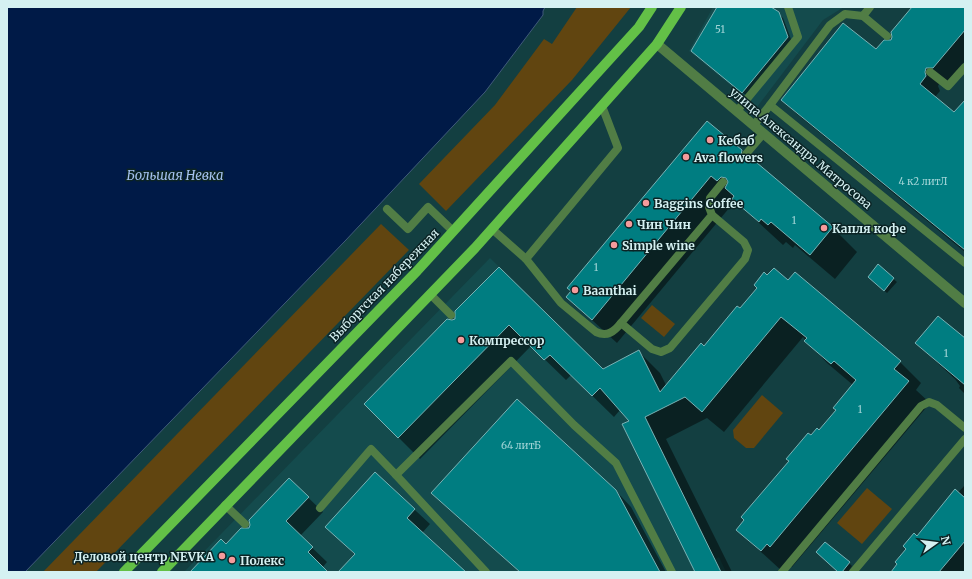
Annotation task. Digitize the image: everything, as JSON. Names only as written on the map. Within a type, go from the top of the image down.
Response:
[{"type":"main road","name":"Выборгская набережная","points":[[124,572],[411,277],[634,33],[652,7]]},
{"type":"main road","points":[[162,572],[492,229],[657,44],[681,7]]},
{"type":"street","name":"улица Александра Матросова","points":[[657,44],[763,134],[964,300]]},
{"type":"lane","points":[[737,112],[798,37],[788,7]]},
{"type":"lane","points":[[863,16],[870,7]]},
{"type":"lane","points":[[754,125],[830,25],[845,14],[863,16],[887,36]]},
{"type":"lane","points":[[930,72],[948,86],[965,67]]},
{"type":"lane","points":[[770,105],[965,263]]},
{"type":"lane","points":[[526,259],[618,148],[602,106]]},
{"type":"lane","points":[[746,154],[763,134]]},
{"type":"lane","points":[[621,323],[652,349],[661,352],[670,348],[745,258],[748,250],[744,242],[712,215],[709,207],[710,198],[723,182]]},
{"type":"lane","points":[[387,209],[408,229],[428,207],[453,231]]},
{"type":"lane","points":[[492,229],[526,259],[561,303],[596,332],[602,335],[609,334],[615,330],[712,215]]},
{"type":"lane","points":[[430,294],[451,315]]},
{"type":"lane","points":[[396,475],[511,361],[574,425],[616,463],[672,572]]},
{"type":"lane","points":[[782,572],[921,406],[929,402],[937,405],[965,428]]},
{"type":"lane","points":[[853,572],[965,439]]},
{"type":"lane","points":[[320,508],[371,449],[486,572]]},
{"type":"lane","points":[[225,506],[245,524]]},
{"type":"shaded area","points":[[577,7],[631,7],[572,80],[446,211],[419,184],[495,105],[544,39],[552,44]]},
{"type":"shaded area","points":[[713,7],[844,7],[823,20],[757,107],[689,51]]},
{"type":"shaded area","points":[[381,224],[409,250],[96,572],[43,572]]},
{"type":"shaded area","points":[[490,258],[611,377],[715,559],[719,557],[726,572],[184,572]]},
{"type":"shaded area","points":[[652,305],[675,324],[664,337],[641,318]]},
{"type":"shaded area","points":[[762,395],[783,413],[754,448],[746,448],[734,438],[733,430]]},
{"type":"shaded area","points":[[867,488],[892,509],[862,544],[837,523]]},
{"type":"water","name":"Большая Невка","points":[[7,7],[545,7],[543,15],[485,92],[345,241],[25,572],[7,572]]},
{"type":"building","points":[[717,7],[771,7],[779,12],[788,37],[742,93],[691,51]]},
{"type":"building","points":[[912,7],[965,7],[965,30],[933,68],[926,68],[926,76],[920,84],[954,112],[965,100],[965,250],[781,100],[843,23],[876,49],[884,40],[891,40],[891,32]]},
{"type":"building","points":[[707,121],[742,150],[741,155],[743,158],[747,159],[750,157],[833,227],[810,255],[771,222],[768,225],[761,219],[759,222],[732,199],[734,196],[725,188],[728,182],[726,178],[721,177],[717,181],[711,176],[592,320],[566,297],[571,291],[567,288]]},
{"type":"building","points":[[878,264],[894,278],[884,291],[868,277]]},
{"type":"building","points":[[499,267],[603,369],[639,350],[660,392],[701,343],[704,346],[737,306],[740,308],[757,288],[754,285],[764,272],[767,275],[774,268],[788,280],[795,272],[901,361],[894,369],[909,381],[770,547],[767,544],[761,551],[736,530],[744,520],[741,517],[789,461],[786,459],[808,433],[811,435],[817,428],[819,430],[836,410],[833,408],[856,380],[834,361],[831,364],[804,341],[807,338],[781,317],[702,412],[685,397],[645,417],[721,572],[695,572],[622,424],[629,421],[600,388],[592,396],[550,355],[544,360],[509,325],[398,438],[364,404],[447,319],[455,319],[455,311]]},
{"type":"building","points":[[938,316],[965,338],[965,385],[915,343]]},
{"type":"building","points":[[517,399],[616,490],[660,572],[520,572],[431,493]]},
{"type":"building","points":[[375,472],[415,509],[407,518],[466,572],[338,572],[355,554],[325,527]]},
{"type":"building","points":[[289,478],[309,497],[286,521],[313,547],[308,552],[328,572],[190,572],[221,539],[226,544],[241,528],[249,528],[249,520]]},
{"type":"building","points":[[955,489],[965,498],[965,541],[939,572],[891,572],[897,564],[895,562],[906,549],[903,546],[914,533],[917,536]]},
{"type":"building","points":[[825,542],[850,562],[842,572],[838,572],[816,552]]},
{"type":"place","name":"Кебаб","points":[[710,140]]},
{"type":"place","name":"Ava flowers","points":[[686,157]]},
{"type":"place","name":"Baggins Coffee","points":[[646,203]]},
{"type":"place","name":"Чин Чин","points":[[629,224]]},
{"type":"place","name":"Капля кофе","points":[[824,228]]},
{"type":"place","name":"Simple wine","points":[[614,245]]},
{"type":"place","name":"Baanthai","points":[[575,290]]},
{"type":"place","name":"Компрессор","points":[[461,340]]},
{"type":"place","name":"Деловой центр NEVKA","points":[[222,556]]},
{"type":"place","name":"Полекс","points":[[232,560]]}]
